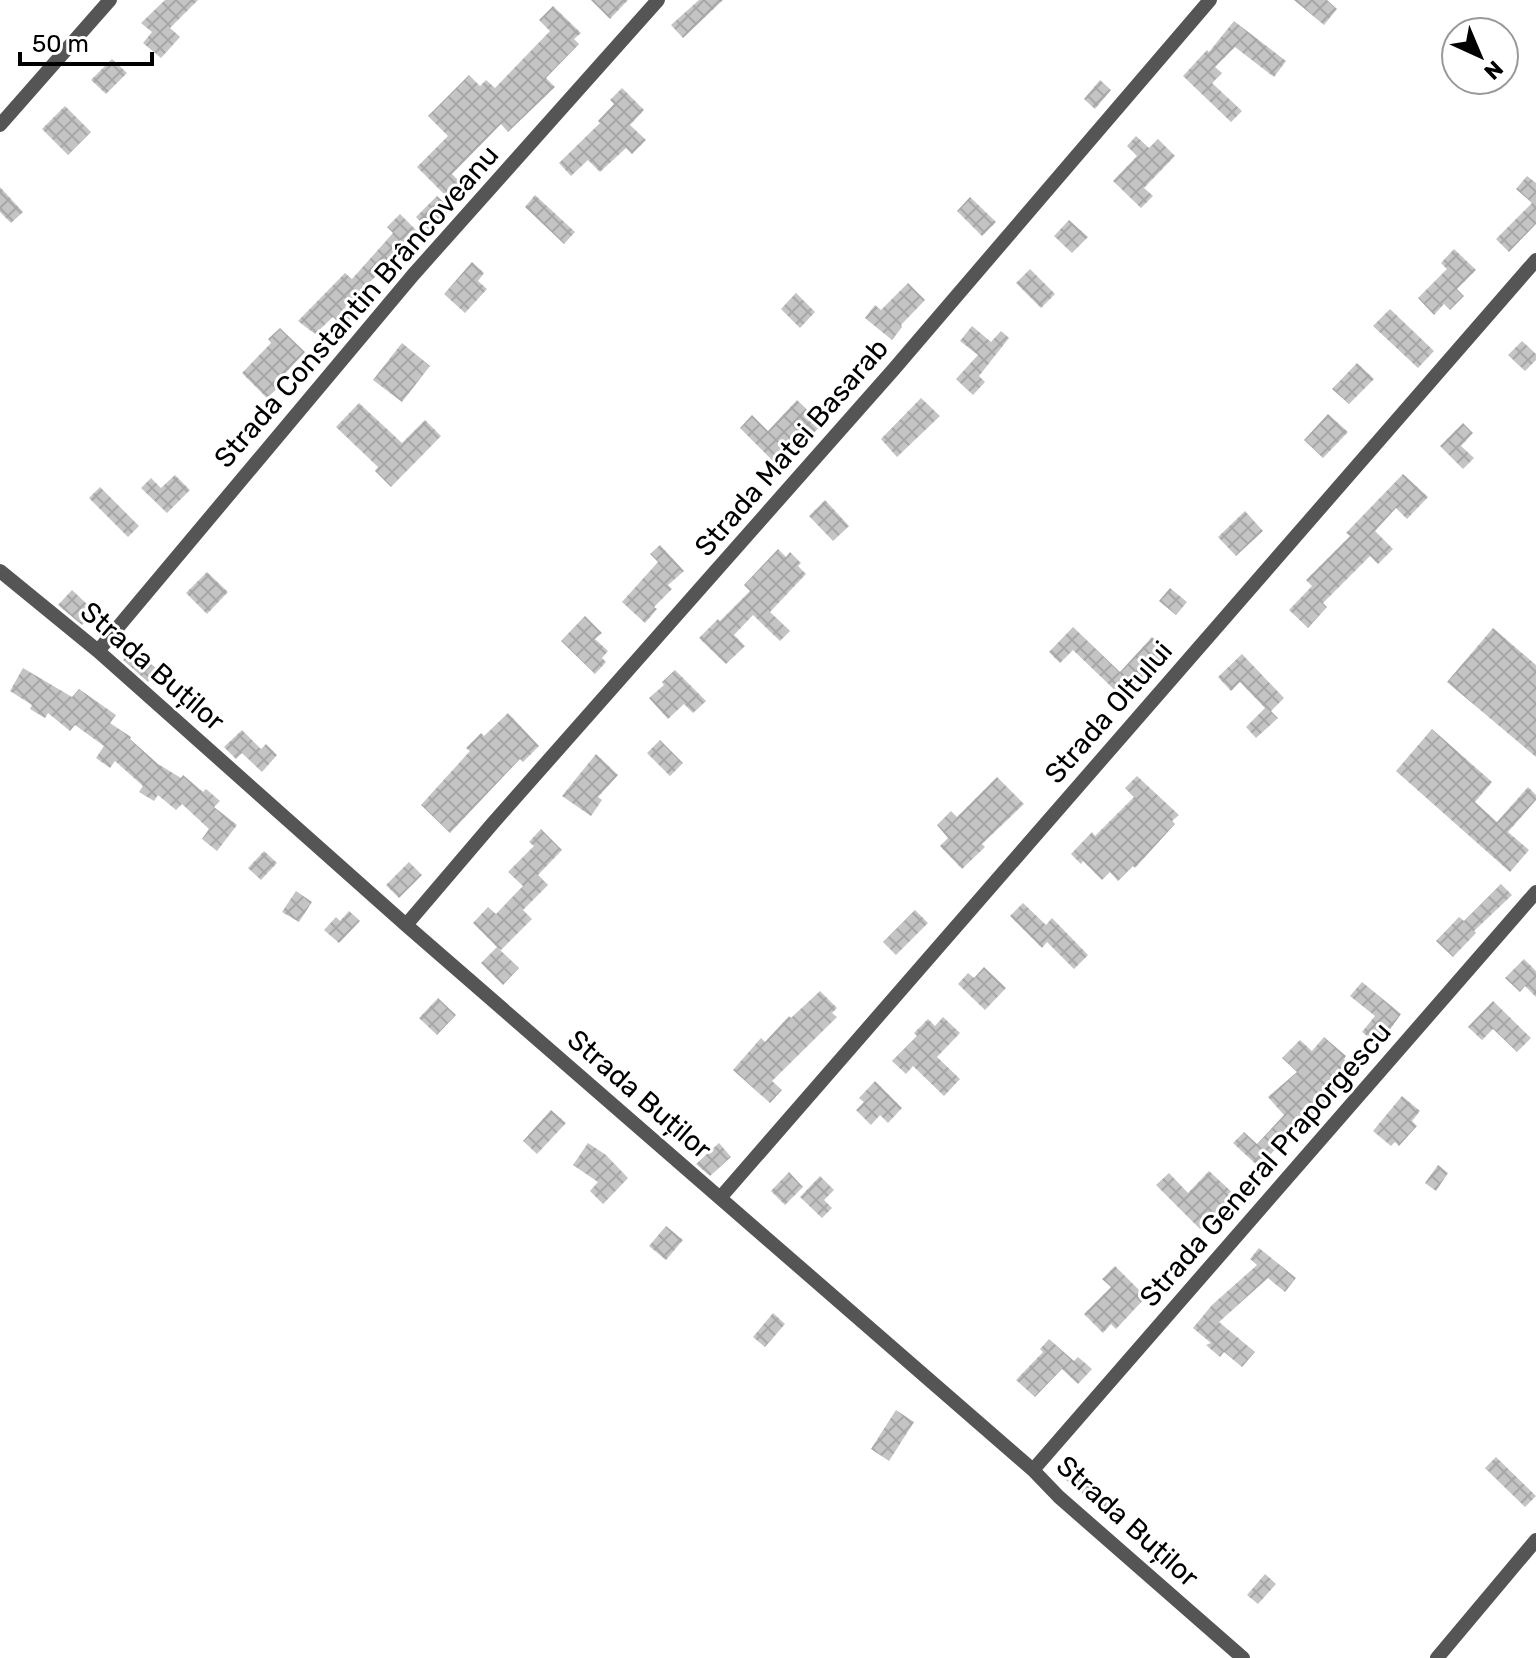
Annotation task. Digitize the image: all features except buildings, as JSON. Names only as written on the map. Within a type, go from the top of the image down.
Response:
[{"type":"street","points":[[0,125],[110,0]]},
{"type":"street","name":"Strada Constantin Brâncoveanu","points":[[98,651],[413,275],[658,0]]},
{"type":"street","name":"Strada Matei Basarab","points":[[406,925],[884,381],[1210,0]]},
{"type":"street","name":"Strada Oltului","points":[[720,1198],[1536,260]]},
{"type":"street","name":"Strada Buților","points":[[0,571],[98,651],[406,925],[1033,1470],[1059,1497],[1243,1658]]},
{"type":"street","name":"Strada General Praporgescu","points":[[1033,1470],[1536,892]]},
{"type":"street","points":[[1437,1658],[1536,1540]]}]
